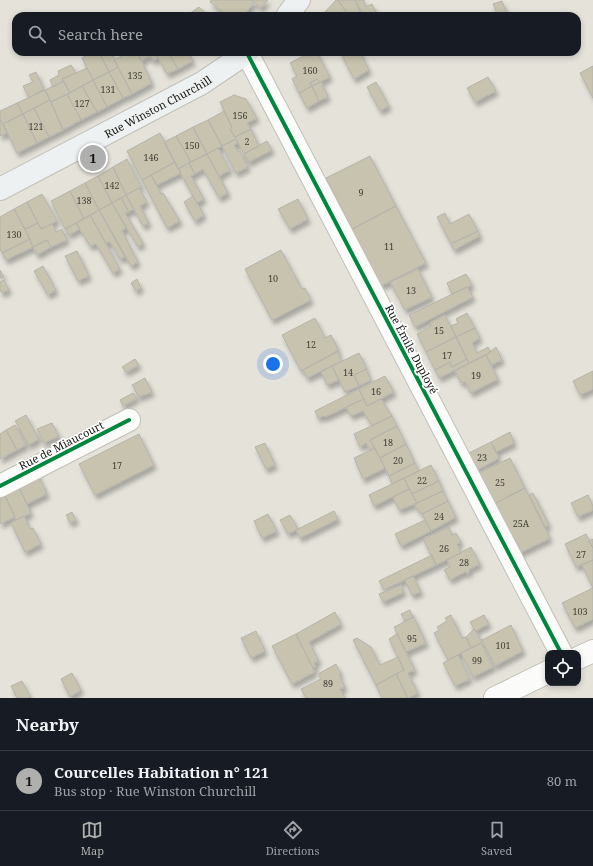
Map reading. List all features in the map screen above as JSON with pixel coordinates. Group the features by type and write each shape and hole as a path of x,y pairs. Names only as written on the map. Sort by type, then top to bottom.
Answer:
{"main road":[{"path":"290,12 299,0"},
{"name":"Rue Winston Churchill","path":"0,189 202,83 242,56"}],"street":[{"name":"Rue Émile Duployé","path":"250,56 559,650"},
{"name":"Rue de Miaucourt","path":"0,486 129,420"},
{"path":"581,657 593,651"},
{"path":"495,698 545,673"}],"building":[{"path":"211,0 251,0 254,3 246,12 223,12 210,2"},
{"path":"251,0 268,0 261,8"},
{"path":"336,0 338,0 346,12 325,12"},
{"path":"338,0 355,0 360,12 346,12"},
{"path":"355,0 364,0 366,7 372,4 376,12 362,12"},
{"path":"502,1 506,12 496,12 493,4"},
{"path":"199,7 205,12 192,12"},
{"path":"85,56 101,56 109,72 93,80 82,58"},
{"path":"101,56 113,56 118,67 109,72"},
{"path":"122,56 139,56 152,83 132,94 114,60"},
{"path":"139,56 150,56 141,61"},
{"path":"150,56 157,56 158,58 153,61"},
{"path":"157,56 170,56 178,69 167,74"},
{"path":"170,56 190,56 193,61 178,69"},
{"path":"303,56 319,56 330,77 320,82 317,79 310,83 312,86 299,93 292,79 297,76 290,63"},
{"path":"342,56 362,56 369,70 354,79"},
{"path":"71,65 76,73 62,79 64,81 53,87 50,80 59,75 58,71"},
{"path":"593,66 593,98 580,73"},
{"path":"118,67 132,94 123,98 109,72"},
{"path":"87,68 93,80 70,93 62,79"},
{"path":"36,72 44,89 29,98 23,86 33,82 29,75"},
{"path":"109,72 123,98 107,107 93,80"},
{"path":"488,77 496,91 475,102 467,88"},
{"path":"317,79 320,82 312,86 310,83"},
{"path":"93,80 107,107 97,112 82,86"},
{"path":"64,81 70,93 51,102 45,90"},
{"path":"321,82 328,97 319,101 312,86"},
{"path":"376,82 389,106 380,111 367,87"},
{"path":"82,86 97,112 81,120 67,94"},
{"path":"312,86 319,101 307,108 299,93"},
{"path":"45,90 50,100 23,114 17,103"},
{"path":"67,94 81,120 63,130 51,102"},
{"path":"234,95 246,99 257,118 247,123 251,129 235,137 230,129 232,127 220,102"},
{"path":"50,100 63,130 49,137 34,108"},
{"path":"17,103 23,114 3,124 0,119 0,111"},
{"path":"34,108 49,137 37,143 23,114"},
{"path":"224,111 232,127 230,129 236,139 222,146 208,120"},
{"path":"23,114 37,143 17,153 3,124"},
{"path":"0,119 7,133 0,136"},
{"path":"208,120 222,146 207,154 193,127"},
{"path":"193,127 207,154 191,162 176,136"},
{"path":"251,129 259,146 244,154 235,137"},
{"path":"160,133 175,162 142,180 127,151"},
{"path":"176,136 191,162 178,169 164,142"},
{"path":"236,139 238,143 234,145 238,152 240,151 248,167 236,173 222,146"},
{"path":"267,141 272,150 249,162 244,154"},
{"path":"218,148 230,170 219,176 207,154"},
{"path":"207,154 228,193 219,198 203,169 195,174 189,163"},
{"path":"370,156 396,206 352,229 326,178"},
{"path":"127,159 141,187 126,195 113,167"},
{"path":"175,162 181,173 157,185 151,175"},
{"path":"189,163 195,174 191,176 204,199 197,203 178,169"},
{"path":"113,167 126,195 112,203 98,176"},
{"path":"151,175 161,194 163,193 180,221 167,228 142,180"},
{"path":"98,176 112,203 99,210 85,183"},
{"path":"85,183 99,210 84,219 70,191"},
{"path":"139,188 147,202 140,206 149,223 143,226 126,195"},
{"path":"70,191 84,219 65,229 51,201"},
{"path":"42,194 57,221 41,229 27,202"},
{"path":"126,195 134,209 129,212 121,198"},
{"path":"193,196 204,215 195,221 184,202"},
{"path":"121,198 129,212 125,213 143,243 138,247 112,203"},
{"path":"298,199 308,219 290,229 278,209"},
{"path":"27,202 38,223 25,229 14,209"},
{"path":"112,203 126,228 122,231 138,262 131,266 99,210"},
{"path":"396,206 426,263 381,286 352,229"},
{"path":"14,209 30,239 2,253 0,249 0,217"},
{"path":"99,210 125,257 120,259 110,242 106,243 90,215"},
{"path":"445,213 450,224 469,214 478,231 451,244 437,217"},
{"path":"90,215 120,269 113,273 96,244 90,246 76,223"},
{"path":"38,223 41,229 52,224 56,232 62,229 67,240 51,247 47,240 33,247 25,229"},
{"path":"76,223 80,229 69,235 66,229"},
{"path":"478,231 480,236 454,250 451,244"},
{"path":"30,239 33,247 6,260 2,253"},
{"path":"47,240 51,247 37,255 33,247"},
{"path":"281,250 302,289 305,288 311,300 272,320 245,269"},
{"path":"77,251 89,276 78,281 65,256"},
{"path":"43,266 56,290 48,295 34,271"},
{"path":"418,269 432,297 405,310 390,282"},
{"path":"0,270 4,277 0,278"},
{"path":"466,274 472,285 452,294 447,283"},
{"path":"137,279 141,288 136,291 131,283"},
{"path":"4,280 9,290 2,293 0,290 0,282"},
{"path":"467,287 473,297 415,327 409,315"},
{"path":"467,313 475,328 456,337 451,326 458,323 456,319"},
{"path":"445,315 456,337 426,352 417,334 431,326 430,323"},
{"path":"315,318 325,338 331,335 339,351 301,371 282,335"},
{"path":"475,328 480,338 472,343 477,353 488,347 491,352 469,363 456,337"},
{"path":"456,337 467,359 452,367 450,362 435,370 426,352"},
{"path":"496,347 502,360 491,365 486,355"},
{"path":"337,351 342,361 307,378 303,370"},
{"path":"359,353 367,369 354,375 359,386 345,392 332,366"},
{"path":"486,355 498,379 471,393 465,382 461,383 455,371"},
{"path":"135,359 139,365 126,372 122,367"},
{"path":"467,359 469,363 439,378 435,370 450,362 452,367"},
{"path":"332,366 339,380 327,385 321,372"},
{"path":"366,369 371,380 359,386 354,375"},
{"path":"593,371 593,389 580,395 573,381"},
{"path":"385,376 394,392 367,406 359,389"},
{"path":"145,378 152,392 139,397 132,385"},
{"path":"359,389 364,399 325,417 318,418 315,411"},
{"path":"133,393 137,398 123,406 120,400"},
{"path":"364,399 367,406 381,399 392,416 372,426 363,411 351,416 346,407"},
{"path":"26,415 39,439 29,445 15,421"},
{"path":"392,416 397,426 370,440 375,448 370,450 366,443 360,447 354,434"},
{"path":"52,423 59,436 44,443 37,429"},
{"path":"15,425 26,445 17,450 6,430"},
{"path":"397,426 406,444 380,458 370,440"},
{"path":"6,430 17,450 0,459 0,434"},
{"path":"510,432 514,443 496,452 491,442"},
{"path":"139,434 154,465 95,495 79,464"},
{"path":"491,442 499,458 474,472 465,455"},
{"path":"265,443 275,465 266,469 255,447"},
{"path":"406,444 415,463 389,476 380,458"},
{"path":"375,448 385,468 363,479 354,458"},
{"path":"510,458 525,488 490,506 475,475"},
{"path":"415,463 419,471 392,484 389,476"},
{"path":"431,465 439,481 412,494 404,478"},
{"path":"37,472 47,494 27,504 17,483"},
{"path":"404,478 409,489 374,506 369,495"},
{"path":"439,481 443,491 417,503 412,494"},
{"path":"17,483 31,513 16,520 2,489"},
{"path":"525,488 550,538 516,555 490,506"},
{"path":"2,489 15,517 0,524 0,490"},
{"path":"409,489 417,503 399,510 393,497"},
{"path":"443,491 448,501 422,514 415,506 417,503"},
{"path":"533,493 549,525 545,527 529,495"},
{"path":"588,495 593,506 593,510 578,517 571,503"},
{"path":"448,501 456,517 431,531 422,514"},
{"path":"334,511 338,519 300,538 296,530"},
{"path":"72,512 76,520 70,523 66,515"},
{"path":"268,514 277,531 262,538 254,521"},
{"path":"290,515 298,529 288,534 280,520"},
{"path":"24,516 30,529 33,528 41,544 25,552 11,523"},
{"path":"425,520 431,531 401,546 395,534"},
{"path":"449,527 452,535 456,533 461,542 457,544 461,553 436,565 423,539"},
{"path":"586,534 593,548 593,560 576,567 565,544"},
{"path":"593,539 593,548 589,541"},
{"path":"471,547 480,564 470,569 468,574 465,572 450,580 444,570 450,567 447,560"},
{"path":"432,555 436,565 384,590 379,581"},
{"path":"593,560 593,588 582,565"},
{"path":"413,576 421,592 412,595 405,580"},
{"path":"401,585 404,592 383,602 379,594"},
{"path":"593,588 593,619 575,628 562,603"},
{"path":"410,610 413,617 405,621 401,614"},
{"path":"335,612 341,624 309,642 319,661 314,663 316,667 313,668 296,634"},
{"path":"451,615 462,638 466,637 471,648 448,660 434,633 439,630 437,627 447,621 445,618"},
{"path":"484,615 489,624 475,631 470,622"},
{"path":"414,617 426,643 406,652 394,627"},
{"path":"511,625 523,651 495,666 482,640"},
{"path":"474,629 482,640 481,643 471,648 466,637"},
{"path":"256,631 265,651 251,658 241,638"},
{"path":"296,634 315,672 292,684 272,646"},
{"path":"397,634 415,670 408,673 418,693 408,698 396,674 404,670 389,639"},
{"path":"357,638 371,647 380,665 398,657 404,670 376,685 353,640"},
{"path":"481,643 493,667 473,677 461,653"},
{"path":"458,655 470,679 455,686 443,663"},
{"path":"336,664 341,674 339,675 345,687 340,689 345,698 306,698 301,689 321,679 318,674"},
{"path":"72,673 81,690 70,697 61,679"},
{"path":"396,674 408,698 382,698 376,685"},
{"path":"22,681 31,698 17,698 11,686"}],"cycle path":[{"path":"249,56 559,650"},
{"path":"0,486 129,420"}],"place":[{"name":"Courcelles Habitation n° 121","path":"93,158"}]}
